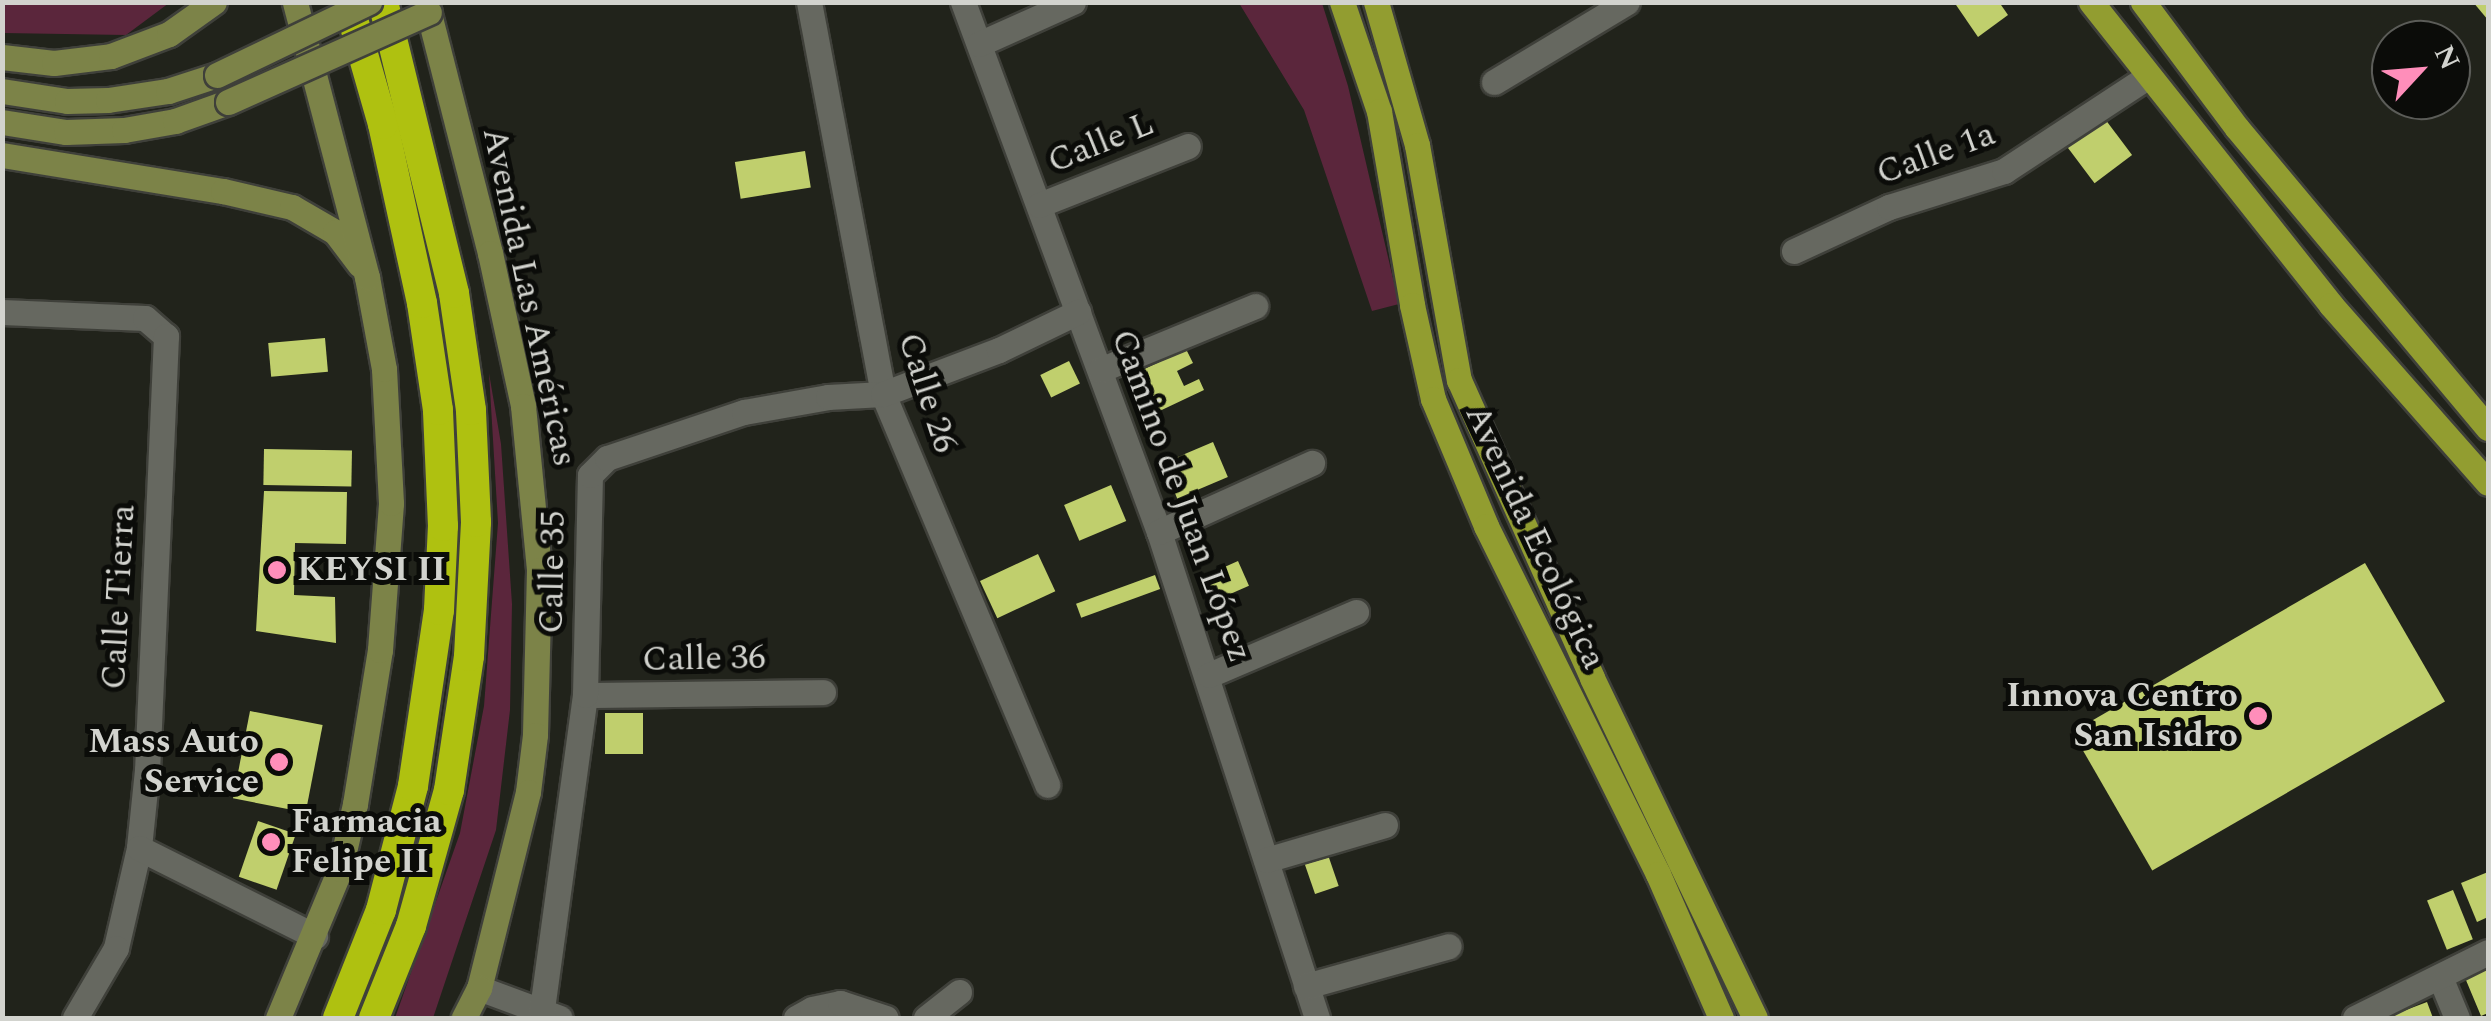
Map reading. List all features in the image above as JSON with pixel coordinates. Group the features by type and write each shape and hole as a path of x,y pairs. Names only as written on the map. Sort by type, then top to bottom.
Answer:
{"highway":[{"path":"338,1018 380,910 413,786 439,610 442,526 438,410 422,303 382,124 348,2"},
{"path":"374,1018 410,926 449,790 469,656 476,522 472,410 454,293 383,2"}],"main road":[{"name":"Avenida Ecológica","path":"1342,2 1378,111 1412,304 1439,414 1479,510 1658,874 1721,1018"},
{"path":"2090,2 2330,305 2488,483"},
{"path":"2143,2 2249,142 2488,428"},
{"name":"Avenida Ecológica","path":"1380,6 1417,146 1459,380 1576,643 1755,1018"}],"street":[{"path":"2,57 54,62 111,56 168,34 214,2"},
{"path":"278,1018 316,936 340,869 354,804 388,586 391,438 367,277 295,2"},
{"path":"2,91 81,100 168,91 217,75 369,2"},
{"name":"Calle 26","path":"809,2 883,394 1047,785"},
{"name":"Camino de Juan López","path":"963,2 1209,675 1317,1018"},
{"path":"979,44 1074,2"},
{"path":"1494,82 1628,2"},
{"path":"2,122 66,132 124,130 175,121 427,7"},
{"name":"Avenida Las Américas","path":"427,7 490,253 523,406 537,526 540,646 536,734 525,810 479,988 464,1018"},
{"name":"Calle 1a","path":"1794,251 1889,208 2004,172 2147,77"},
{"name":"Calle L","path":"1039,205 1188,146"},
{"path":"2,155 240,194 292,208 335,232 367,277"},
{"path":"1100,370 1255,306"},
{"name":"Calle Tierra","path":"2,312 145,318 166,336 139,848 116,948 75,1018"},
{"name":"Calle 35","path":"551,1014 585,696 590,475 607,458 744,412 828,397 883,394 999,350 1078,312"},
{"path":"1159,532 1312,464"},
{"path":"1209,675 1356,612"},
{"name":"Calle 36","path":"585,696 824,692"},
{"path":"1266,860 1385,825"},
{"path":"139,848 316,936"},
{"path":"1306,986 1449,946"},
{"path":"2355,1018 2488,952"},
{"path":"2440,977 2457,1018"},
{"path":"479,988 551,1014"},
{"path":"926,1018 959,992"},
{"path":"796,1018 812,1009 840,1003 886,1018"}],"shaded area":[{"path":"3,2 169,3 126,35 3,33"},
{"path":"1239,3 1322,3 1348,86 1399,304 1372,311 1304,110"},
{"path":"489,373 501,444 512,604 510,710 496,830 433,1018 395,1018 460,833 484,706 498,523"}],"building":[{"path":"1954,2 1999,2 2008,15 1978,37"},
{"path":"2473,2 2488,2 2488,20"},
{"path":"2105,119 2132,155 2095,183 2067,147"},
{"path":"805,151 811,188 741,199 735,162"},
{"path":"325,338 328,372 271,377 268,343"},
{"path":"1186,349 1193,363 1177,371 1184,386 1199,379 1204,390 1149,416 1130,376"},
{"path":"1069,361 1080,383 1051,397 1040,375"},
{"path":"1213,442 1228,477 1177,498 1162,463"},
{"path":"264,449 352,451 351,487 263,485"},
{"path":"1111,485 1126,521 1079,541 1064,505"},
{"name":"KEYSI II","path":"264,491 347,492 346,544 295,543 294,595 335,597 336,643 256,631"},
{"path":"1038,554 1055,591 997,618 980,581"},
{"path":"1238,561 1249,586 1214,601 1203,576"},
{"name":"Innova Centro San Isidro","path":"2365,563 2445,702 2152,871 2072,732"},
{"path":"1155,575 1160,589 1081,618 1076,604"},
{"name":"Mass Auto Service","path":"250,711 323,725 306,812 233,798"},
{"path":"605,713 643,713 643,754 605,754"},
{"path":"258,821 296,834 277,890 239,877"},
{"path":"1326,849 1339,886 1315,894 1302,857"},
{"path":"2488,872 2488,917 2477,922 2461,883"},
{"path":"2453,890 2473,939 2447,950 2427,900"},
{"path":"2482,964 2485,971 2488,969 2488,1013 2481,1016 2463,973"},
{"path":"2427,1002 2433,1018 2385,1018"}],"place":[{"name":"KEYSI II","path":"277,570"},
{"name":"Innova Centro San Isidro","path":"2258,716"},
{"name":"Mass Auto Service","path":"279,762"},
{"name":"Farmacia Felipe II","path":"271,842"}]}
